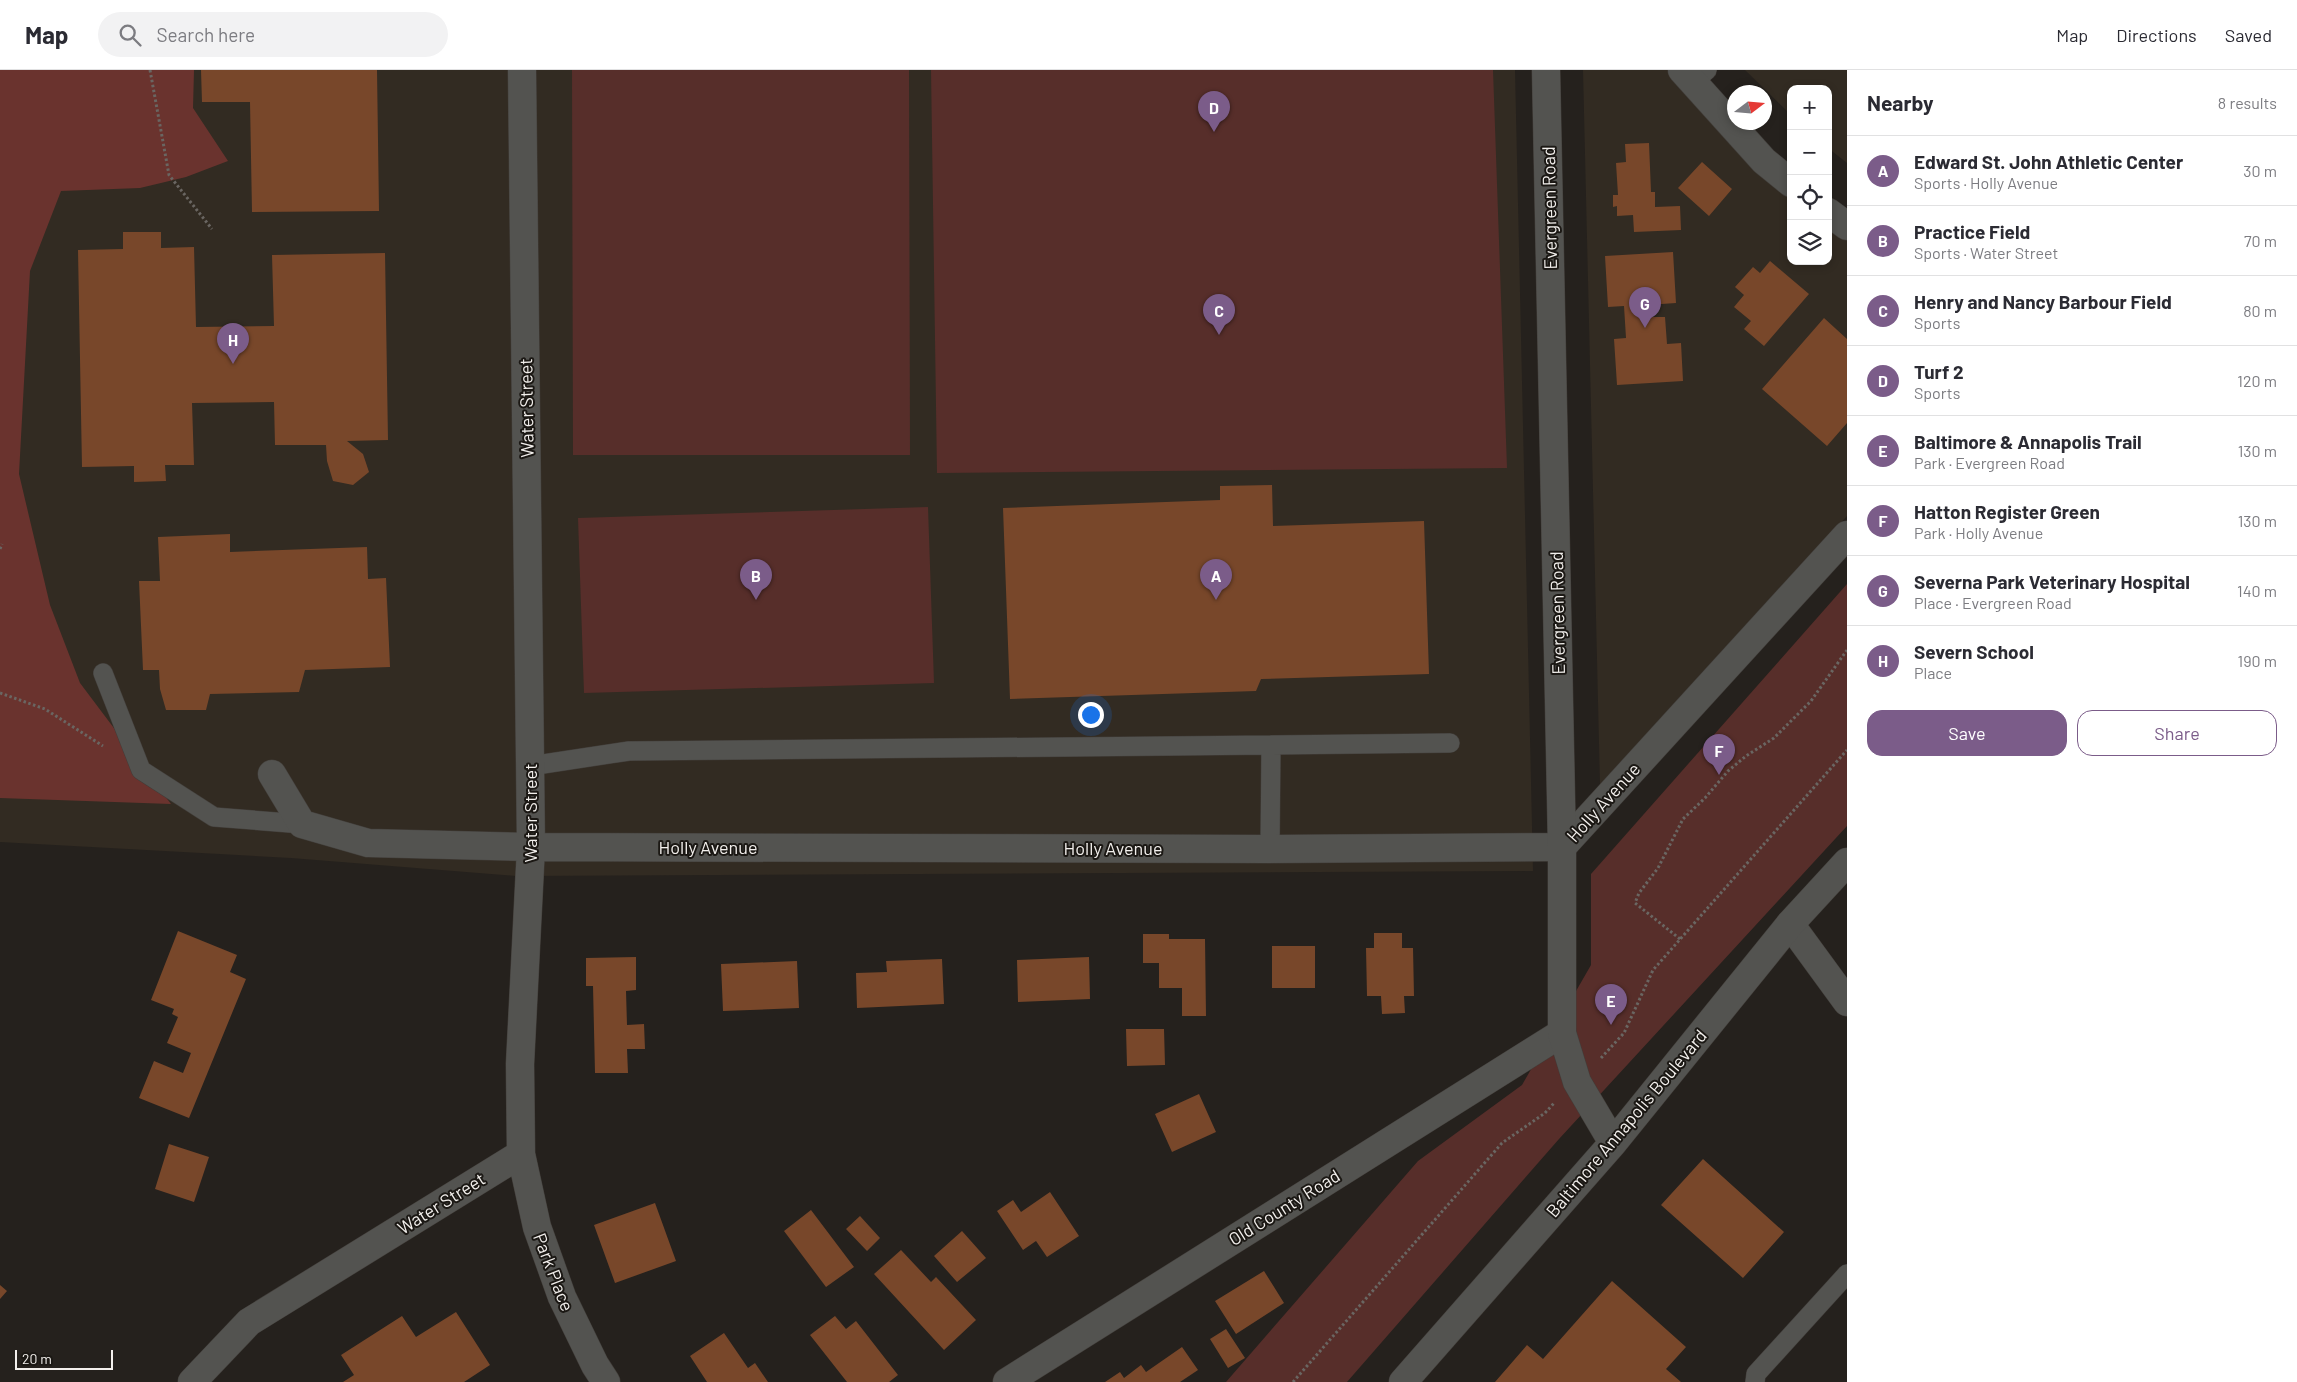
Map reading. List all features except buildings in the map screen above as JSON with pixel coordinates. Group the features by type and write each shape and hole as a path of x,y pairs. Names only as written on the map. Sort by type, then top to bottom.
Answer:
{"street":[{"name":"Water Street","path":"192,1382 249,1322 521,1154 520,1064 531,847 522,70"},
{"name":"Evergreen Road","path":"1546,70 1562,847 1562,1033 1577,1082 1613,1143"},
{"path":"1693,74 1764,162 1787,179"},
{"path":"1832,215 1847,226"},
{"name":"Holly Avenue","path":"302,824 368,843 531,847 1270,849 1562,847 1847,535"},
{"path":"272,774 302,824"},
{"name":"Baltimore Annapolis Boulevard","path":"1403,1382 1613,1143 1790,924 1847,862"},
{"path":"1790,924 1847,1002"},
{"name":"Old County Road","path":"1007,1382 1562,1033"},
{"name":"Park Place","path":"521,1154 537,1227 562,1298 595,1365 606,1382"}],"lane":[{"path":"103,673 141,770 214,817 302,824"},
{"path":"530,766 629,751 1450,743"},
{"path":"1270,745 1270,849"},
{"path":"1754,1382 1756,1374 1847,1274"}],"path":[{"path":"150,70 170,175 212,230"},
{"path":"0,549 2,544"},
{"path":"1680,939 1635,903 1638,893 1658,868 1683,819 1705,798 1728,771 1746,756 1774,738 1812,701 1847,650"},
{"path":"0,693 45,709 141,770"},
{"path":"1597,1062 1624,1033 1653,970 1847,750"},
{"path":"1293,1382 1502,1143 1545,1113"}],"shaded area":[{"path":"0,70 1515,70 1533,871 516,876 291,858 0,842"},
{"path":"0,70 194,70 193,108 228,161 186,177 140,188 61,191 30,271 19,474 50,605 80,683 171,804 0,798"},
{"path":"572,70 909,70 910,455 573,455"},
{"path":"931,70 1493,70 1507,468 937,473"},
{"path":"1583,70 1674,70 1727,118 1727,130 1740,130 1787,172 1787,265 1832,265 1832,214 1847,227 1847,516 1600,785"},
{"path":"1745,70 1847,70 1847,163 1832,151 1832,85 1787,85 1787,111 1772,96 1772,85 1760,85"},
{"path":"928,507 934,683 584,693 578,518"},
{"path":"1847,584 1847,826 1559,1139 1347,1382 1226,1382 1418,1161 1522,1085 1591,965 1591,874"}],"place":[{"name":"Turf 2","path":"1214,132"},
{"name":"Severna Park Veterinary Hospital","path":"1645,328"},
{"name":"Henry and Nancy Barbour Field","path":"1219,335"},
{"name":"Severn School","path":"233,364"},
{"name":"Practice Field","path":"756,600"},
{"name":"Edward St. John Athletic Center","path":"1216,600"},
{"name":"Hatton Register Green","path":"1719,775"},
{"name":"Baltimore & Annapolis Trail","path":"1611,1025"}]}
